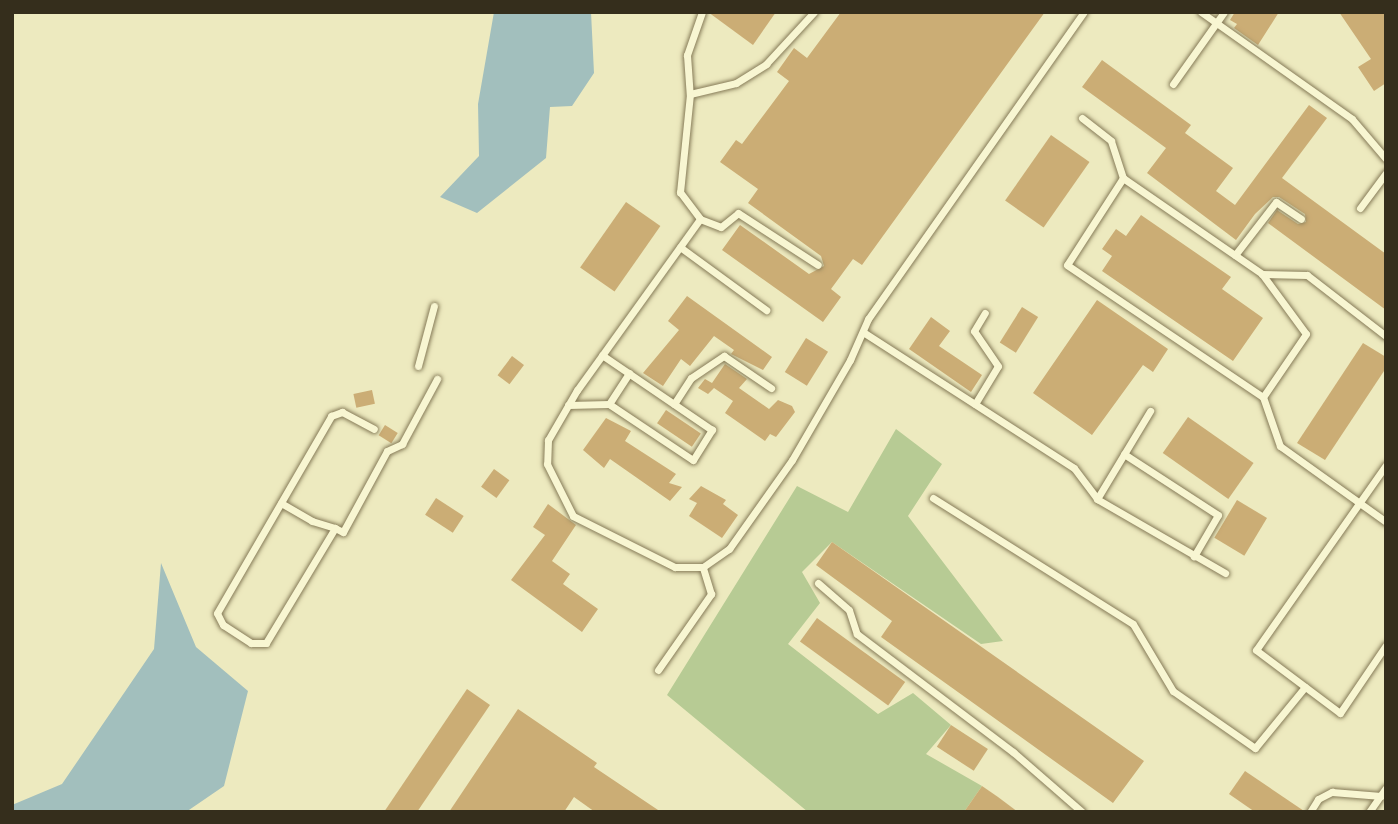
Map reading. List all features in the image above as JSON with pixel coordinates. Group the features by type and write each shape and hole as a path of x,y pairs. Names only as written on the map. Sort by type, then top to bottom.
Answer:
{"lane":[{"path":"702,12 687,55 690,94 680,192 700,219 721,227 738,213 818,265"},
{"path":"690,94 736,83 766,64 814,12"},
{"path":"700,219 602,355 548,440 547,464 573,516 675,568 703,567 729,550 792,460 863,332 999,127 1084,12"},
{"path":"1201,12 1352,119 1386,159"},
{"path":"1173,84 1224,12"},
{"path":"1082,118 1111,141 1123,177 1262,274 1306,334 1263,397"},
{"path":"1360,208 1386,173"},
{"path":"1123,177 1067,265 1263,397 1280,446 1386,522"},
{"path":"1235,255 1276,202 1301,219"},
{"path":"680,247 766,310"},
{"path":"1262,274 1307,275 1386,336"},
{"path":"418,366 434,306"},
{"path":"975,404 998,366 974,331 985,313"},
{"path":"863,332 1074,468 1097,499 1225,573"},
{"path":"568,405 609,404 693,460 712,430 602,355"},
{"path":"674,404 691,377 724,356 771,388"},
{"path":"609,404 629,373"},
{"path":"281,503 312,521 343,532 387,451 402,444 437,379"},
{"path":"1097,499 1150,411"},
{"path":"335,528 267,643 251,643 223,625 217,613 331,416 342,412 374,429"},
{"path":"1124,454 1219,515 1194,556"},
{"path":"1386,465 1256,650 1340,713 1386,645"},
{"path":"933,498 1133,624 1173,691 1255,748 1305,687"},
{"path":"658,670 711,594 703,567"},
{"path":"818,583 849,610 857,634 1013,752 1082,812"},
{"path":"1370,812 1386,788"},
{"path":"1310,812 1318,799 1332,792 1381,796"}],"green space":[{"path":"896,429 942,464 908,516 1003,641 981,644 832,542 802,572 820,603 788,644 878,714 913,693 951,725 926,754 982,786 964,812 808,812 667,695 797,486 848,512"}],"water":[{"path":"494,12 591,12 594,73 572,106 550,107 546,158 477,213 440,197 479,156 478,104"},
{"path":"161,563 196,647 248,691 224,786 186,812 12,812 12,805 62,784 154,649"}],"building":[{"path":"708,12 776,12 753,45"},
{"path":"841,12 1045,12 862,265 853,259 831,289 841,297 823,322 722,250 740,225 809,274 824,266 821,256 748,203 758,189 720,162 736,140 742,144 789,81 777,72 794,48 807,58"},
{"path":"1235,12 1279,12 1258,45 1234,28 1237,24 1230,20"},
{"path":"1339,12 1386,12 1386,83 1374,91 1358,67 1371,59"},
{"path":"1102,60 1191,125 1185,133 1233,168 1216,191 1235,205 1309,105 1327,118 1282,178 1386,254 1386,310 1268,223 1277,210 1298,224 1306,222 1305,214 1279,197 1273,197 1255,214 1236,240 1147,173 1166,148 1082,87"},
{"path":"1051,135 1090,162 1044,227 1005,201"},
{"path":"626,202 660,226 615,292 580,268"},
{"path":"1141,215 1231,277 1222,289 1263,318 1233,361 1102,271 1112,256 1102,249 1116,229 1126,236"},
{"path":"687,296 772,357 763,370 731,354 734,350 714,336 690,366 681,359 663,386 643,373 679,330 668,321"},
{"path":"1097,300 1168,349 1153,372 1143,365 1092,435 1033,393"},
{"path":"1022,307 1038,317 1016,353 1000,343"},
{"path":"931,317 950,331 939,346 982,375 971,392 909,349"},
{"path":"806,338 828,352 807,386 785,372"},
{"path":"1363,343 1386,357 1386,368 1325,460 1297,443"},
{"path":"512,356 524,365 510,384 498,375"},
{"path":"725,364 747,379 739,388 769,409 778,400 792,406 795,412 776,437 770,434 765,441 725,413 733,401 714,388 708,394 698,388 705,379 712,383"},
{"path":"372,390 375,404 356,408 353,394"},
{"path":"666,410 701,433 692,447 657,423"},
{"path":"1188,417 1254,463 1228,499 1163,453"},
{"path":"606,418 631,431 625,441 676,474 669,483 682,487 670,501 610,459 604,468 583,450"},
{"path":"385,425 398,433 391,443 379,435"},
{"path":"494,469 509,480 496,498 481,487"},
{"path":"701,486 726,500 723,504 738,515 722,538 689,516 697,503 689,499"},
{"path":"436,498 464,516 453,533 425,515"},
{"path":"1237,500 1267,518 1244,556 1214,538"},
{"path":"548,504 576,525 552,561 570,574 563,584 598,609 582,632 511,580 545,535 533,527"},
{"path":"832,542 1144,761 1113,803 881,637 892,621 816,565"},
{"path":"817,618 905,682 888,706 800,641"},
{"path":"467,689 490,705 417,812 384,812"},
{"path":"518,709 597,763 594,767 661,812 595,812 574,797 564,812 449,812"},
{"path":"951,725 988,749 974,771 937,747"},
{"path":"1245,771 1304,812 1255,812 1229,794"},
{"path":"982,786 998,797 1018,812 964,812"}]}
